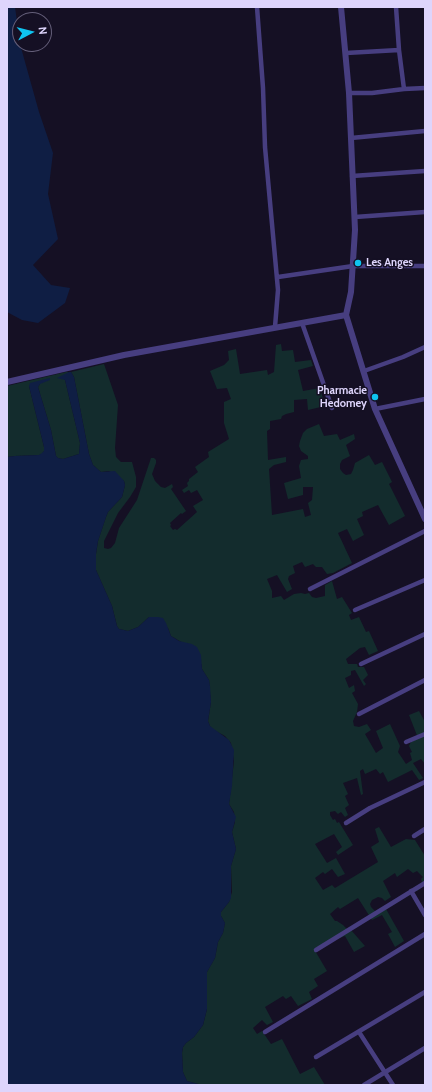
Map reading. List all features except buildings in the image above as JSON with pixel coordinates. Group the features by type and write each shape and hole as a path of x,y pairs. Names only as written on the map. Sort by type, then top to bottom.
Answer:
{"street":[{"path":"257,7 263,88 265,147 273,244 278,277 275,327"},
{"path":"341,7 349,93 355,217 351,292 346,315 375,409 425,519"},
{"path":"396,7 404,89"},
{"path":"346,53 399,50"},
{"path":"349,93 425,88"},
{"path":"351,138 425,131"},
{"path":"352,176 425,171"},
{"path":"355,217 425,212"},
{"path":"278,277 353,266 425,266"},
{"path":"7,382 124,355 346,315"},
{"path":"302,322 332,408"},
{"path":"364,371 404,357 425,347"},
{"path":"375,409 425,400"},
{"path":"310,589 425,531"},
{"path":"355,610 425,580"},
{"path":"362,664 425,634"},
{"path":"359,714 425,680"},
{"path":"406,742 425,734"},
{"path":"346,823 370,808 425,782"},
{"path":"414,836 425,829"},
{"path":"316,950 425,882"},
{"path":"410,892 425,915"},
{"path":"265,1032 425,934"},
{"path":"316,1057 425,992"},
{"path":"359,1032 393,1085"},
{"path":"364,1085 425,1048"}],"green space":[{"path":"281,344 282,351 293,350 295,362 311,360 313,366 298,370 303,391 320,388 325,406 308,410 307,399 294,400 294,412 282,416 281,419 270,421 270,429 267,431 268,460 286,457 286,462 274,465 269,469 272,515 303,509 305,517 311,515 308,503 312,500 313,487 303,487 303,495 288,499 284,483 301,478 299,466 301,460 308,459 308,456 301,451 299,446 300,441 303,433 307,429 319,424 324,436 337,434 340,440 354,434 355,439 346,445 350,456 342,460 340,464 340,469 346,475 351,474 355,463 369,455 375,465 382,462 392,482 389,484 405,516 389,525 378,505 362,512 363,516 357,519 364,535 353,541 347,529 338,533 352,563 333,573 327,574 322,567 316,567 313,564 305,567 302,562 293,566 295,573 289,576 288,579 292,589 287,592 277,575 267,579 272,591 272,598 281,596 284,600 294,594 301,593 309,593 312,597 316,598 325,596 325,585 332,581 337,599 342,597 352,613 349,615 351,620 359,617 366,632 369,631 378,651 369,655 365,647 360,648 346,659 348,664 357,664 358,667 364,667 368,675 363,680 366,684 364,686 355,670 351,671 351,675 345,678 349,688 354,685 355,691 352,693 358,704 357,712 353,721 354,726 359,727 367,724 371,730 365,734 376,753 383,748 376,731 390,724 400,746 398,752 406,764 412,760 410,753 412,752 409,746 411,742 418,738 409,715 419,711 425,722 425,764 421,759 413,763 423,778 419,780 412,770 388,782 383,772 380,774 376,769 365,774 363,769 360,771 363,794 361,795 357,778 343,783 348,794 345,796 349,805 345,808 348,815 345,817 341,812 338,814 335,811 330,812 330,815 333,820 335,819 337,823 339,822 353,845 338,855 336,852 342,847 334,834 315,844 327,863 336,858 345,874 338,877 332,869 325,874 323,872 315,878 323,890 332,885 335,888 378,862 371,847 379,842 375,829 379,827 391,847 406,839 415,840 425,856 425,885 417,891 414,888 422,882 421,879 423,877 417,871 413,873 408,869 397,877 395,873 383,881 391,897 385,901 378,897 372,900 370,904 378,914 386,909 404,941 395,947 388,934 392,932 382,915 372,920 358,898 340,909 338,907 330,914 335,921 343,925 349,931 351,930 365,946 354,952 345,936 314,949 327,971 314,979 318,986 309,992 312,999 298,1006 291,996 286,999 283,996 265,1007 273,1022 267,1025 262,1020 253,1028 257,1034 262,1031 271,1044 282,1039 300,1074 314,1067 325,1085 202,1085 187,1081 183,1072 182,1053 183,1047 186,1043 194,1037 203,1025 207,1009 207,972 215,958 218,942 223,933 225,923 221,916 221,912 229,902 232,892 231,866 236,849 232,832 235,822 234,812 229,804 234,761 231,743 225,736 212,729 210,726 208,721 211,702 209,680 202,669 202,665 183,643 171,636 168,628 149,617 138,627 128,631 119,629 117,626 112,606 96,570 96,554 98,541 108,512 122,497 125,485 124,481 109,471 101,472 93,465 89,454 74,377 71,372 104,364 118,405 115,448 116,457 121,462 132,462 136,477 136,487 118,513 104,541 104,548 108,549 115,543 119,528 137,500 151,458 156,460 152,474 155,481 161,487 165,488 172,484 173,487 171,489 186,511 182,514 181,513 170,523 173,530 177,530 197,512 193,506 203,500 197,490 191,493 189,490 184,493 182,490 188,486 187,483 189,479 198,472 195,467 209,457 208,452 229,439 224,423 224,402 231,399 227,388 217,389 210,371 224,365 229,360 228,351 236,349 240,374 267,370 268,375 274,372 276,345"},
{"path":"69,372 64,376 64,379 80,443 79,454 63,459 56,456 51,430 38,387 40,384 29,386 44,451 39,455 7,457 7,386"}],"water":[{"path":"7,7 15,7 16,12 12,12 12,52 22,52 39,112 53,153 48,194 58,239 33,265 51,285 70,288 65,303 38,323 22,320 7,312"},
{"path":"71,372 74,377 89,454 93,465 101,472 115,471 124,481 125,485 122,497 108,512 98,541 96,554 96,570 112,606 117,626 119,629 128,631 138,627 149,617 163,618 171,636 179,641 192,644 197,647 201,655 202,669 209,680 210,686 211,702 208,721 210,726 229,740 234,750 232,786 229,804 236,817 232,832 236,849 231,866 231,898 221,912 221,916 225,923 223,933 218,942 215,958 207,972 207,1009 203,1025 194,1037 183,1047 182,1053 183,1072 187,1081 202,1085 7,1085 7,457 39,455 44,451 29,386 30,383 50,378 50,380 40,384 38,387 51,430 56,456 63,459 79,454 80,443 65,380 57,378"}],"place":[{"name":"Les Anges","path":"358,263"},
{"name":"Pharmacie Hedomey","path":"375,397"}]}
